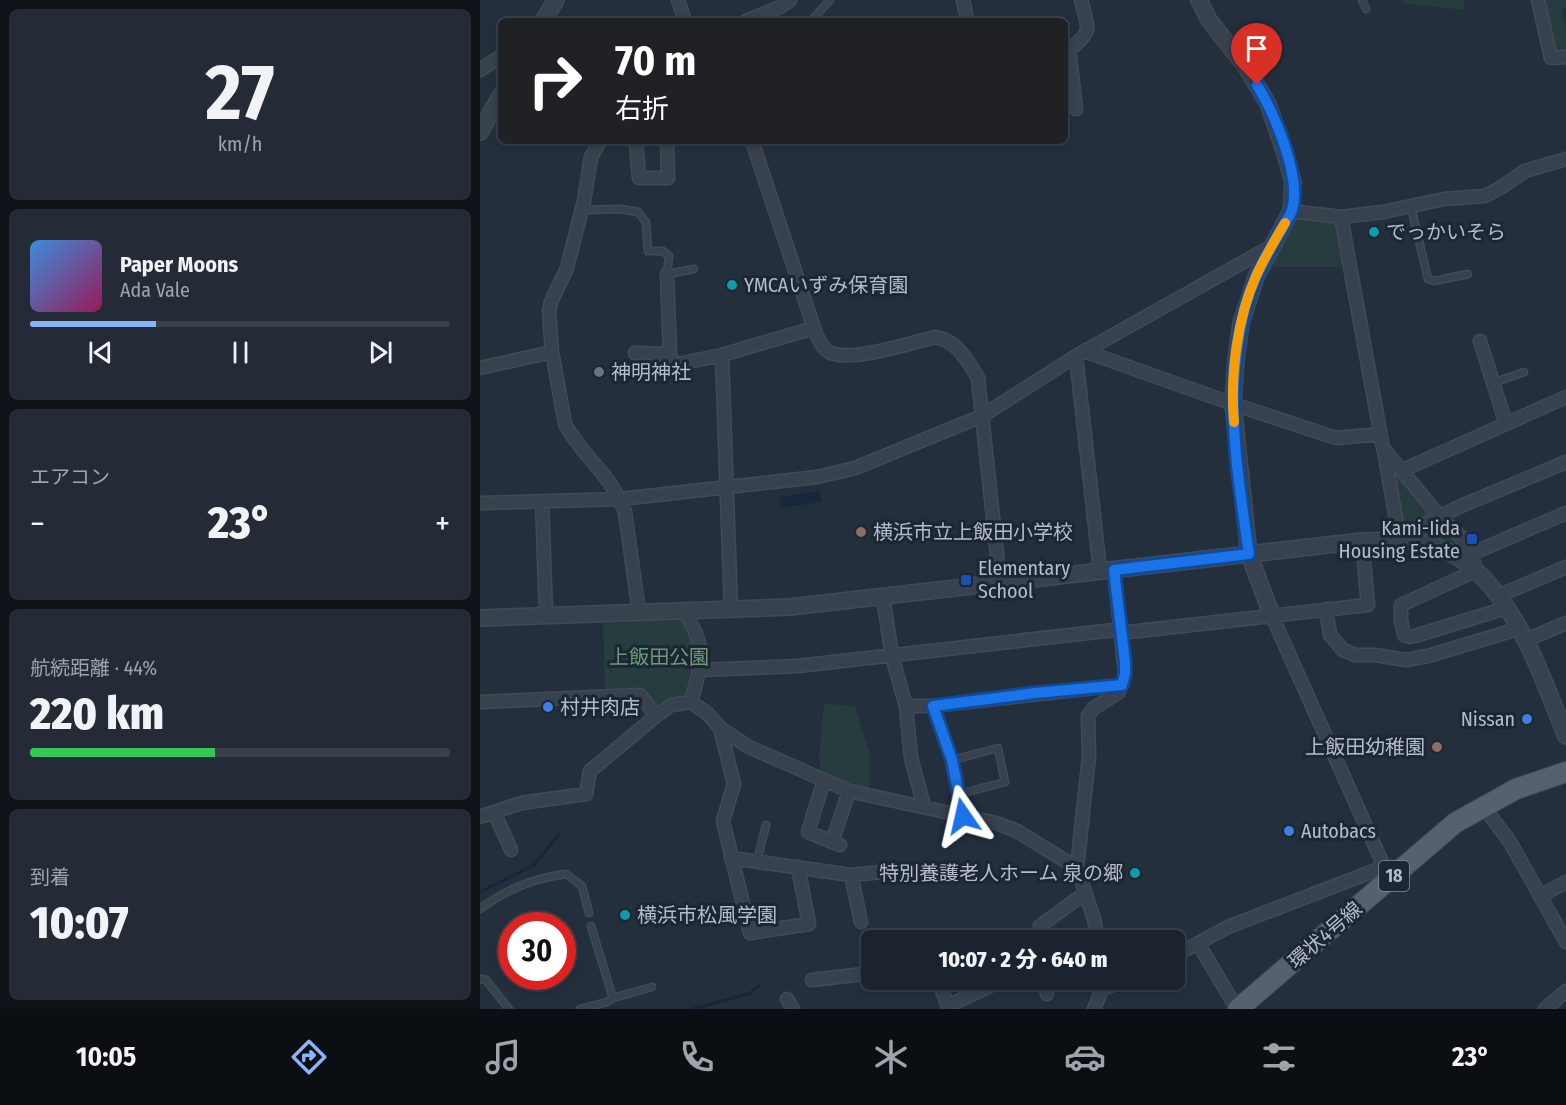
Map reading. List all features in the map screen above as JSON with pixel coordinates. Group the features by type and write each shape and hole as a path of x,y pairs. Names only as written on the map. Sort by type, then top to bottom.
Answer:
{"main road":[{"name":"環状4号線","path":"1238,1009 1387,873 1455,823 1516,789 1566,772"}],"street":[{"path":"545,18 556,0"},
{"path":"678,0 684,18"},
{"path":"753,18 780,7 790,0"},
{"path":"963,0 966,15"},
{"path":"1076,109 1069,50 1085,38 1088,28 1081,0"},
{"path":"1185,950 1228,927 1387,873 1272,616 1249,554 1233,405 1236,360 1241,323 1256,277 1292,211 1294,196 1292,175 1268,104 1246,67 1209,20 1199,0"},
{"path":"1538,0 1551,58 1566,57"},
{"path":"480,70 498,58"},
{"path":"480,132 484,117 498,99"},
{"path":"598,144 591,157 582,210 567,268 551,302 549,311 552,352 565,424 572,437 603,473 621,499 625,512 639,612"},
{"path":"636,144 639,178 668,178 667,144"},
{"path":"753,144 814,328 827,351 839,356 855,356 935,337 946,339 961,351 978,378 1000,583"},
{"path":"1292,211 1341,217 1411,207 1444,199 1485,196 1526,171 1566,159"},
{"path":"1341,217 1400,541"},
{"path":"480,503 621,499 817,477 855,468 982,416 1080,354 1272,246"},
{"path":"667,274 670,354 673,365 722,355 814,328"},
{"path":"1480,341 1506,423"},
{"path":"480,368 552,352"},
{"path":"635,353 670,354"},
{"path":"1080,354 1336,438 1380,434"},
{"path":"1080,354 1107,571 1122,631 1125,674 1122,685 1113,697 1094,708 1088,716 1089,756 1077,868 1096,930"},
{"path":"722,355 731,610"},
{"path":"1402,470 1566,397"},
{"path":"1383,448 1440,517 1460,536 1472,554 1476,572"},
{"path":"1400,541 1416,528 1566,462"},
{"path":"542,501 546,615"},
{"path":"1472,554 1566,513"},
{"path":"480,618 790,607 1249,554 1362,542 1400,541 1426,544 1441,549 1476,572 1502,602 1523,634 1566,736"},
{"path":"700,670 798,666 1114,630 1129,632 1368,605 1362,542"},
{"path":"1476,572 1401,605 1404,635 1410,637 1418,635 1502,602 1566,567"},
{"path":"884,597 892,656 906,706 911,758 924,806"},
{"path":"1326,609 1330,635 1343,650 1355,655 1375,655 1406,660 1566,623"},
{"path":"684,611 700,639 700,670 691,702"},
{"path":"906,706 933,706 1122,685"},
{"path":"480,702 640,695 656,716"},
{"path":"480,817 537,800 586,794 590,771 671,705 691,702 708,714 720,728 764,755 849,791 996,823 1017,831 1077,868"},
{"path":"933,706 952,760 963,816"},
{"path":"720,728 734,784 723,821 750,933 809,924 798,867"},
{"path":"824,780 808,832 836,843 849,791"},
{"path":"1484,806 1510,842 1565,939"},
{"path":"494,812 511,850"},
{"path":"731,858 851,875 882,872"},
{"path":"851,875 861,922"},
{"path":"1540,896 1566,882"},
{"path":"1041,930 1040,926 1085,893"},
{"path":"1198,943 1238,1009"},
{"path":"812,980 861,975"},
{"path":"942,990 949,1007 982,990"},
{"path":"1046,990 1047,994"},
{"path":"1094,1009 1100,990"},
{"path":"1545,1009 1566,991"}],"lane":[{"path":"1362,0 1366,9"},
{"path":"813,18 826,1"},
{"path":"1411,207 1428,279 1434,281 1468,274"},
{"path":"582,210 620,209 638,212 646,222 648,251 663,250 669,256 667,274 694,269"},
{"path":"1493,383 1524,372"},
{"path":"952,760 998,748 1005,782 959,794"},
{"path":"757,862 766,825"},
{"path":"480,909 497,896 524,884 549,876 566,874 582,886 590,913"},
{"path":"591,926 613,998"},
{"path":"480,979 486,980 509,1009"},
{"path":"580,1009 652,987"}],"green space":[{"path":"1402,0 1464,0 1464,10 1403,3"},
{"path":"1541,0 1566,0 1566,8 1562,8 1566,29 1566,50 1552,52"},
{"path":"1294,215 1334,222 1344,267 1267,267"},
{"path":"1390,462 1428,512 1426,516 1402,526"},
{"path":"1437,524 1446,527 1456,538 1456,543 1452,547 1419,535 1420,532"},
{"name":"上飯田公園","path":"687,621 695,639 696,663 688,696 666,699 655,706 641,689 605,690 603,623"},
{"path":"824,705 855,706 869,752 870,786 862,790 821,774 819,755"}],"water":[{"path":"820,491 821,502 781,508 780,497"}],"waterway":[{"path":"480,892 534,865 559,834"},
{"path":"692,1009 749,994 759,986"}],"slow traffic":[{"path":"1234,422 1236,360 1241,323 1256,277 1285,223"}],"place":[{"name":"でっかいそら","path":"1374,232"},
{"name":"YMCAいずみ保育園","path":"732,285"},
{"name":"神明神社","path":"599,372"},
{"name":"横浜市立上飯田小学校","path":"861,532"},
{"name":"Kami-Iida Housing Estate","path":"1472,539"},
{"name":"Elementary School","path":"966,580"},
{"name":"村井肉店","path":"548,707"},
{"name":"Nissan","path":"1527,719"},
{"name":"上飯田幼稚園","path":"1437,747"},
{"name":"Autobacs","path":"1289,831"},
{"name":"特別養護老人ホーム 泉の郷","path":"1135,873"},
{"name":"横浜市松風学園","path":"625,915"}],"route":[{"path":"963,816 952,760 933,706 1122,685 1125,662 1114,570 1249,554 1233,405 1236,360 1241,323 1256,277 1292,211 1294,196 1292,175 1286,153 1268,104 1257,85"}]}
